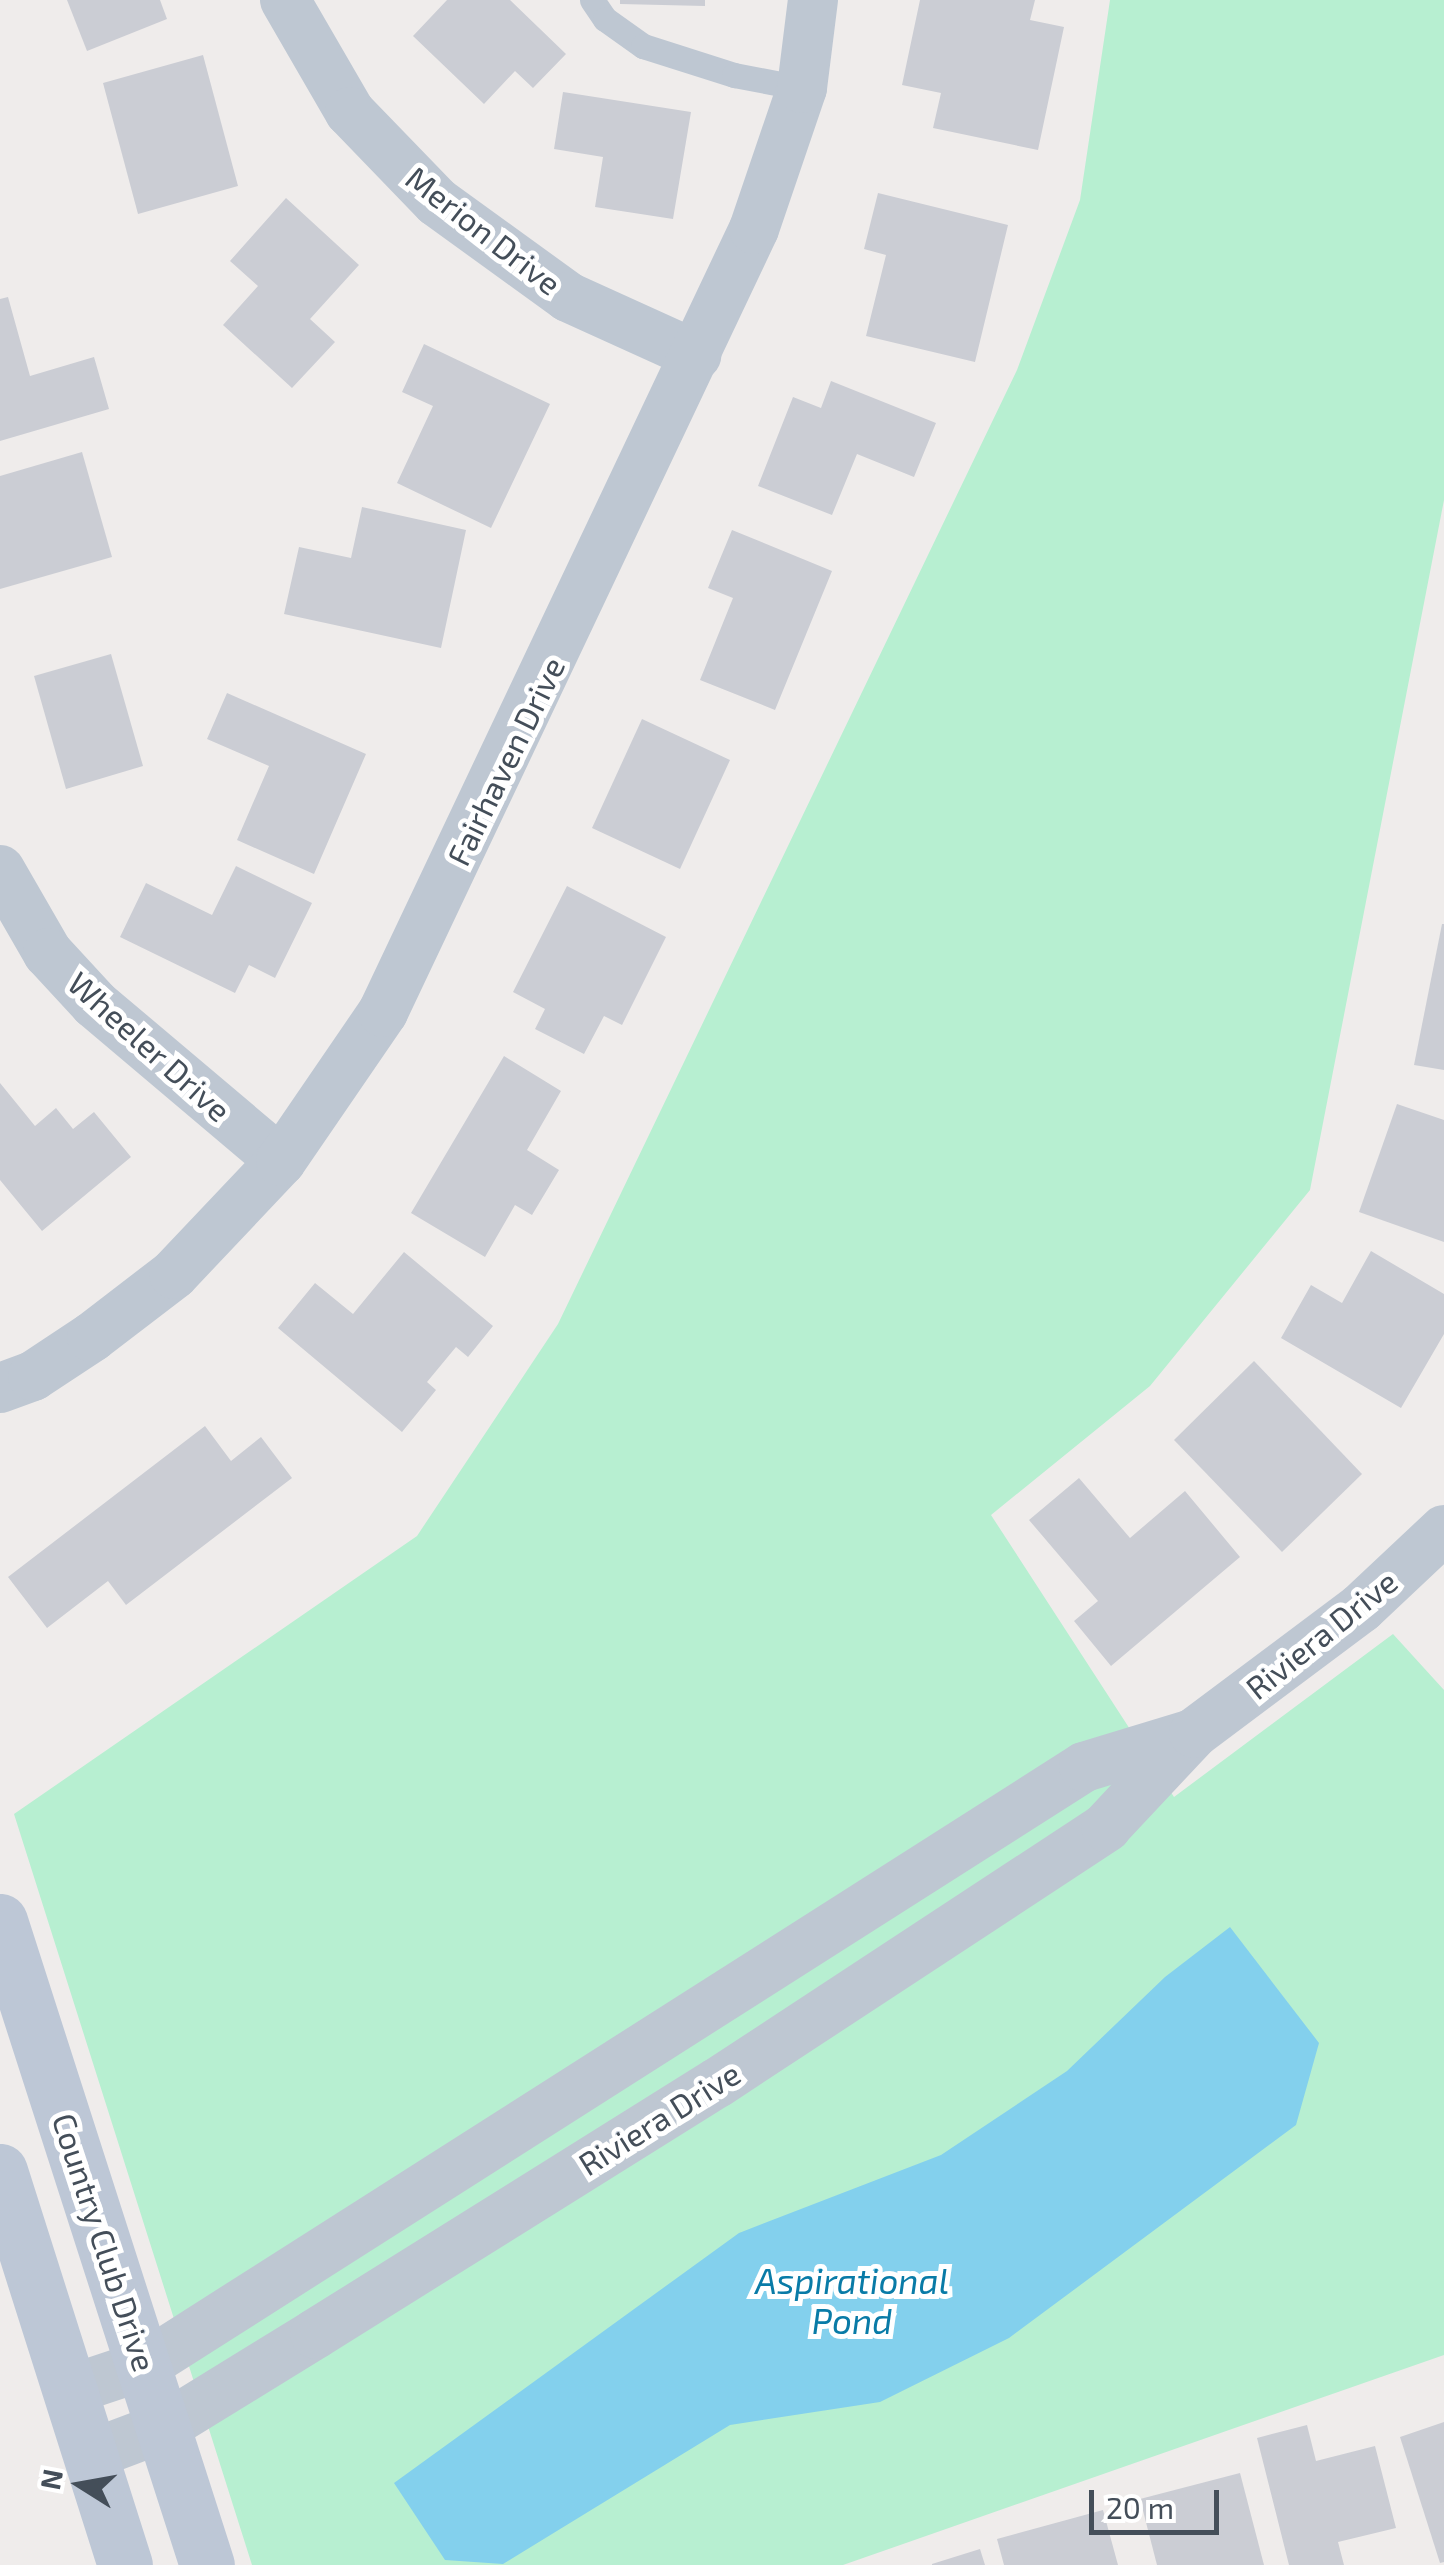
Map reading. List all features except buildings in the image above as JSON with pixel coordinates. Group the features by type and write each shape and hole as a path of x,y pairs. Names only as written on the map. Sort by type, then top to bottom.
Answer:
{"main road":[{"name":"Country Club Drive","path":"0,1921 208,2565"},
{"path":"0,2171 126,2565"}],"street":[{"name":"Merion Drive","path":"285,0 350,112 438,202 568,297 696,355"},
{"name":"Fairhaven Drive","path":"0,1388 33,1376 174,1274 281,1161 383,1012 754,229 802,88 813,0"},
{"name":"Wheeler Drive","path":"0,870 48,953 95,1004 281,1161"},
{"name":"Riviera Drive","path":"90,2455 164,2427 717,2082 1106,1827 1194,1733 1361,1608 1444,1530"},
{"name":"Riviera Drive","path":"70,2390 145,2365 1084,1767 1194,1733"}],"lane":[{"path":"592,0 605,19 643,46 734,75 802,88"}],"green space":[{"path":"1110,0 1444,0 1444,500 1310,1190 1150,1386 991,1515 1174,1797 1393,1634 1444,1690 1444,2355 843,2565 252,2565 14,1814 417,1536 558,1324 1017,370 1080,200"}],"water":[{"name":"Aspirational Pond","path":"1230,1927 1319,2043 1296,2125 1009,2338 880,2402 730,2425 503,2564 445,2560 394,2483 739,2233 941,2155 1067,2071 1165,1977"}]}
